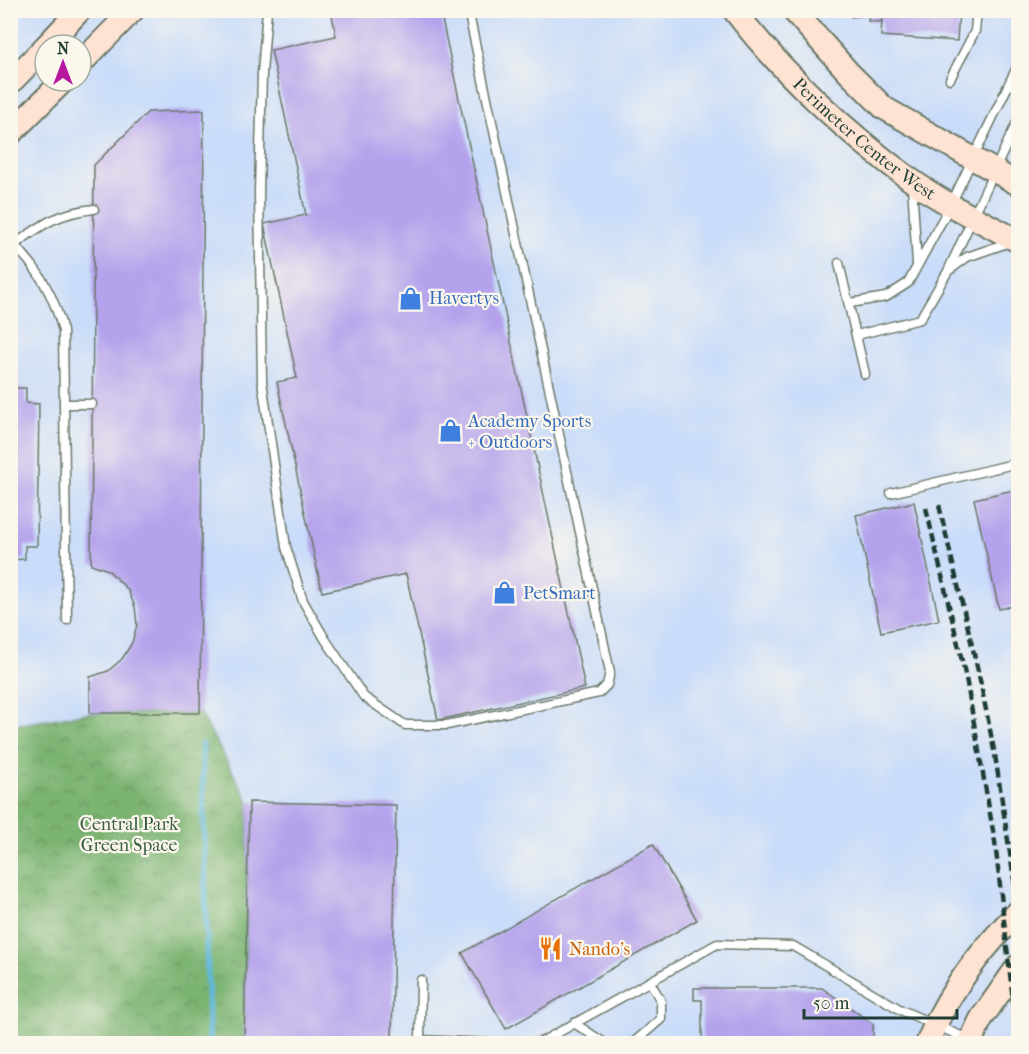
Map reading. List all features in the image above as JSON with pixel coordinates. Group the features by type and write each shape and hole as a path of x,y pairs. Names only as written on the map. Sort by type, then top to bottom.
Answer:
{"main road":[{"path":"58,33 80,10"},
{"path":"93,51 133,10"},
{"name":"Perimeter Center West","path":"734,10 756,39 821,105 912,180 1017,240"},
{"name":"Perimeter Center West","path":"793,10 848,72 884,108 1018,184"},
{"path":"10,83 33,59"},
{"path":"10,134 51,93"},
{"path":"931,1034 970,967 1018,912"},
{"path":"969,1042 1018,966"}],"lane":[{"path":"267,10 262,73 259,192 262,381 286,547 303,601 325,639 364,697 405,725 447,725 599,693 607,685 610,672 468,10"},
{"path":"950,79 975,31 977,10"},
{"path":"850,303 886,297 908,283 951,204 1018,65"},
{"path":"857,335 920,319 948,271 1018,120"},
{"path":"912,180 917,266"},
{"path":"67,620 66,404 63,331 56,302 39,273 12,243 68,212 94,209"},
{"path":"948,271 967,257 1017,240"},
{"path":"839,263 865,374"},
{"path":"66,404 92,404"},
{"path":"891,493 1018,464"},
{"path":"532,1044 543,1041 717,944 793,946 901,1010 931,1034 969,1042"},
{"path":"421,980 420,1040 513,1044"},
{"path":"632,1044 661,1019 661,1001 650,982"},
{"path":"574,1023 606,1044"}],"shaded area":[{"path":"11,11 1018,11 1018,1043 11,1043"}],"green space":[{"name":"Central Park Green Space","path":"90,713 200,713 249,802 244,1043 11,1044 11,726"}],"building":[{"path":"331,10 440,10 585,688 438,720 406,574 322,592 277,382 297,378 264,224 306,215 271,50 336,36"},
{"path":"842,10 959,10 957,41 881,36 882,20 880,22 868,21 869,15 851,17 852,13"},
{"path":"204,110 200,713 90,713 90,677 108,671 122,659 132,643 137,625 135,607 128,590 108,570 91,564 94,165 148,112"},
{"path":"10,388 26,388 26,403 39,404 37,546 25,546 25,559 10,560"},
{"path":"1018,489 1018,605 999,609 974,499"},
{"path":"914,502 939,620 881,632 856,515"},
{"path":"249,802 396,805 392,1044 244,1044"},
{"path":"653,844 697,920 506,1029 462,953"},
{"path":"694,988 822,988 873,1024 873,1044 702,1044 702,1000 694,1000"}],"waterway":[{"path":"202,744 209,1044"},
{"path":"10,990 13,996 10,1001"}],"railway":[{"path":"939,505 979,675 995,755 1018,906"},
{"path":"926,508 966,678 995,842 1018,1044"}],"place":[{"name":"Havertys","path":"411,298"},
{"name":"Academy Sports + Outdoors","path":"450,431"},
{"name":"PetSmart","path":"505,593"},
{"name":"Nando's","path":"551,949"}]}
